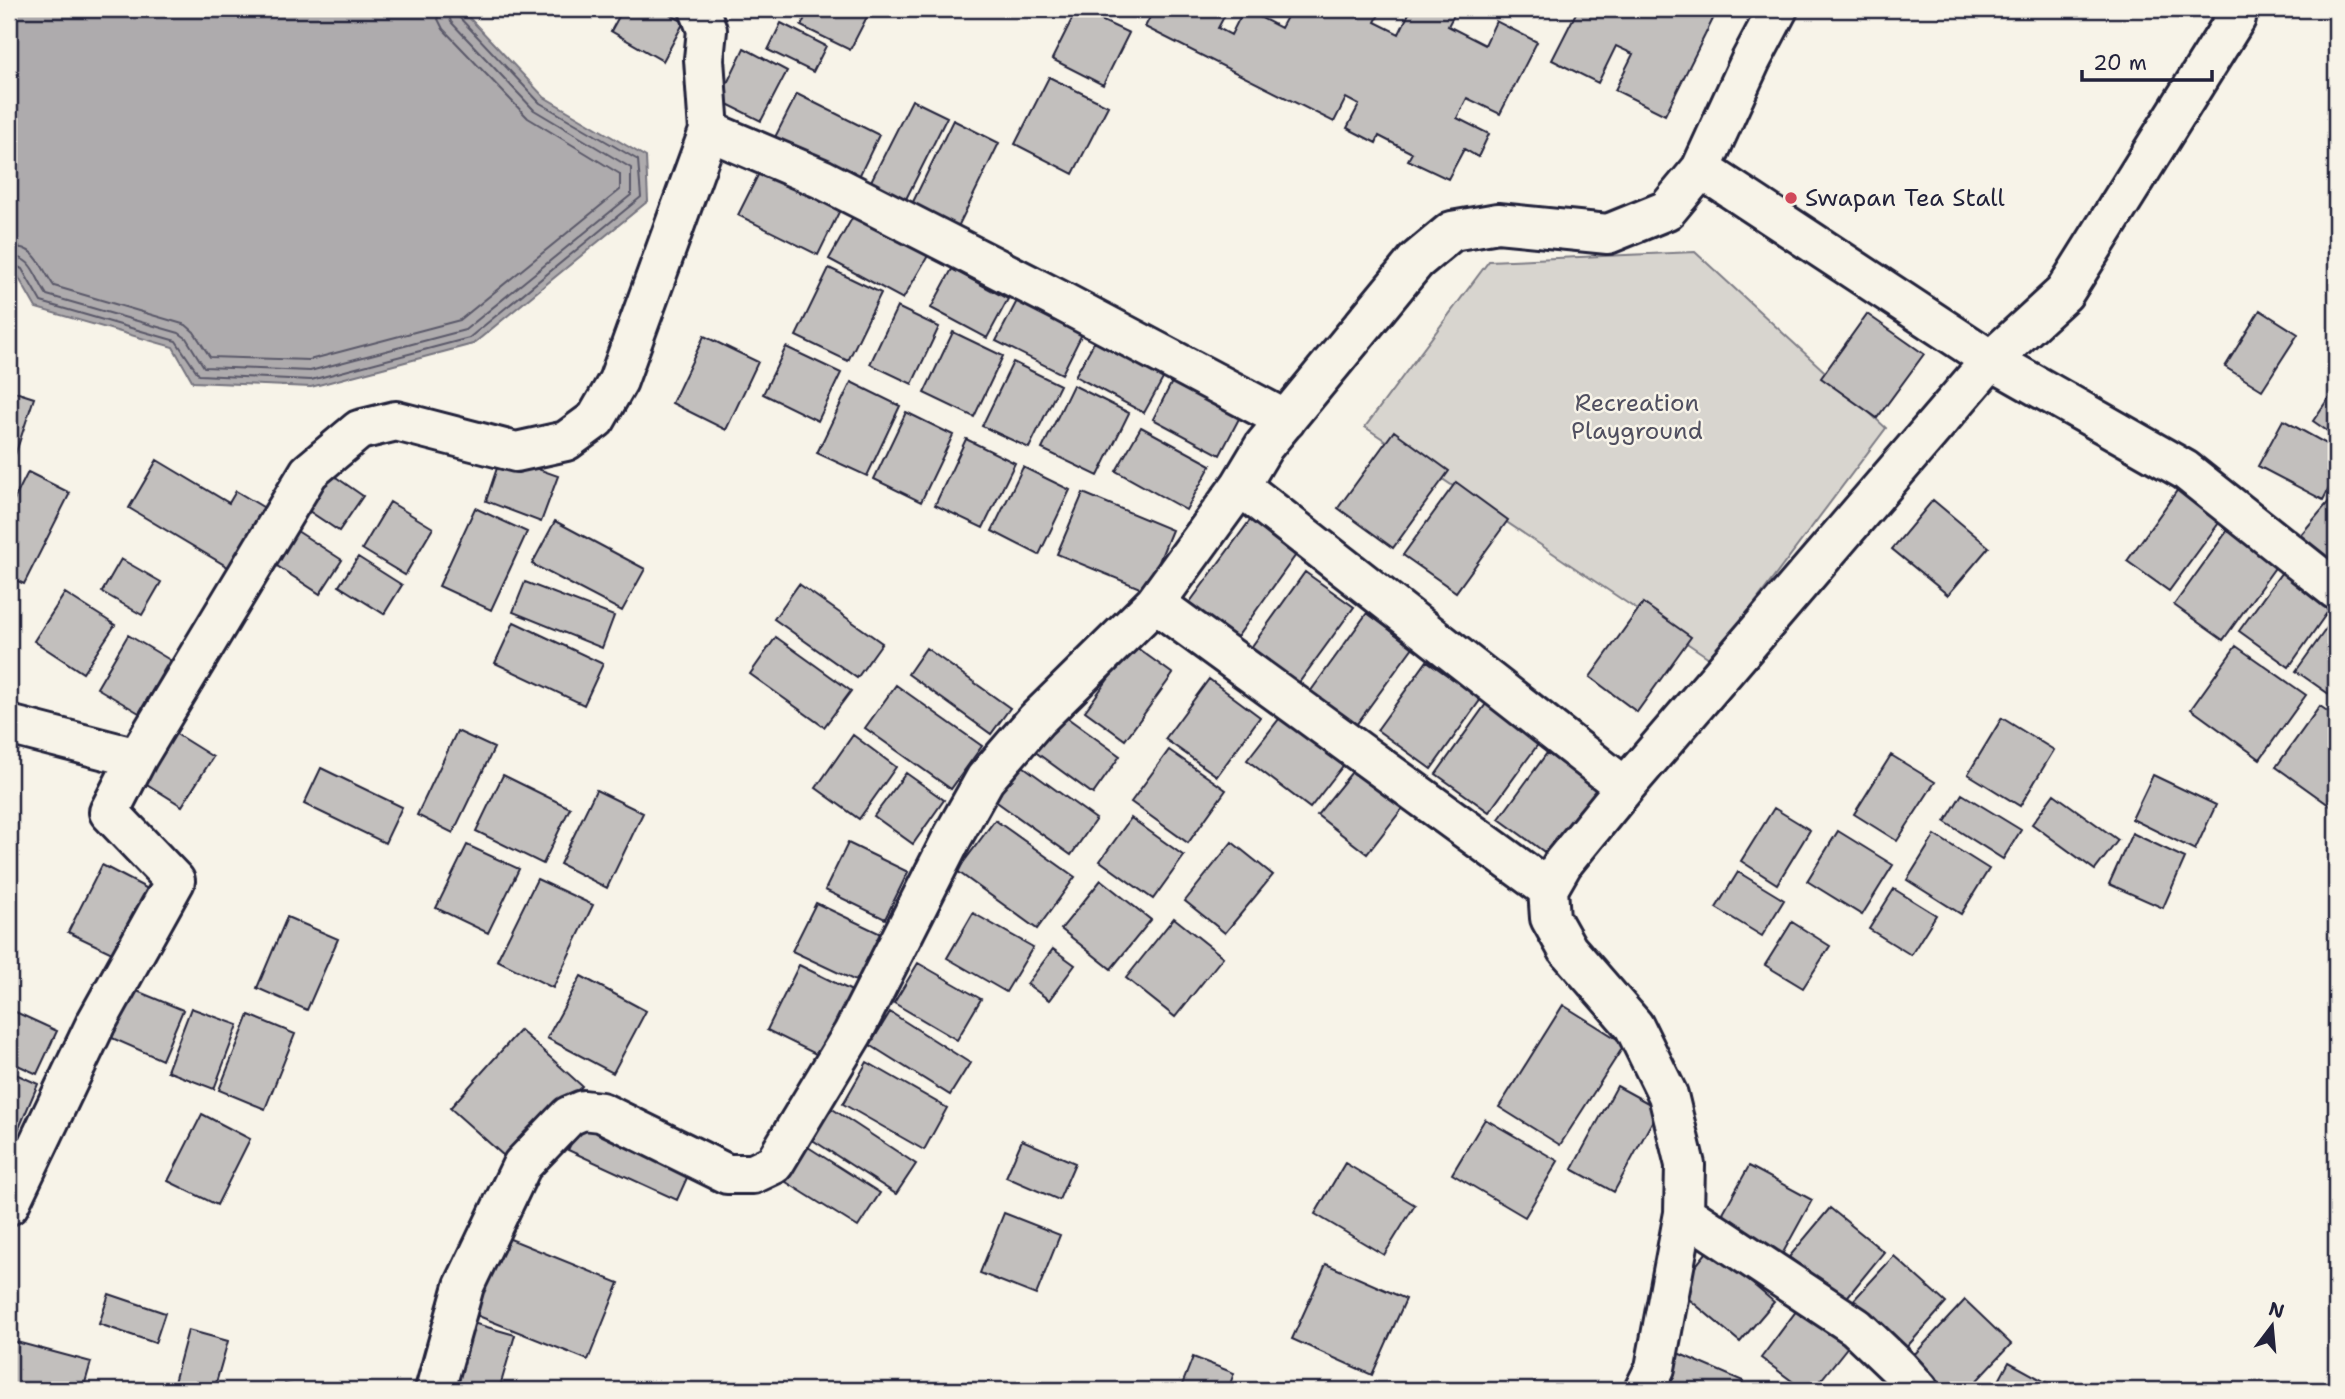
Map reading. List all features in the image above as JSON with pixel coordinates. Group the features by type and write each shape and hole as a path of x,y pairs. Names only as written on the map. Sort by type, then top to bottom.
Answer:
{"street":[{"path":"9,1205 96,1023 175,881 109,812 137,758 309,472 359,430 396,421 516,452 566,441 596,419 618,381 709,131 704,59 707,30 699,9"},
{"path":"435,1390 464,1286 522,1165 569,1116 583,1110 601,1112 727,1174 753,1174 774,1164 853,1033 953,836 985,779 1037,720 1155,603 1240,486 1264,446 1416,261 1452,231 1498,223 1608,234 1667,210 1701,169 1777,9"},
{"path":"1644,1390 1655,1368 1684,1213 1685,1165 1668,1096 1633,1027 1569,950 1550,918 1548,889 1563,863 1625,787 1991,360 2064,293 2236,18"},
{"path":"709,131 822,179 1286,420"},
{"path":"1701,169 1991,360 2185,470 2336,590"},
{"path":"1240,486 1625,787"},
{"path":"1155,603 1548,889"},
{"path":"9,725 137,758"},
{"path":"1684,1213 1856,1327 1919,1390"}],"green space":[{"name":"Recreation Playground","path":"1695,252 1886,428 1712,660 1365,427 1489,261"}],"water":[{"path":"9,9 461,9 544,97 646,157 648,201 473,344 311,387 193,382 173,347 36,308 16,273 9,276"}],"building":[{"path":"539,9 555,9 552,15"},
{"path":"623,9 660,9 684,22 663,61 611,31"},
{"path":"809,9 871,9 850,50 801,26"},
{"path":"1077,9 1129,33 1103,85 1052,59"},
{"path":"1114,9 1136,9 1131,17"},
{"path":"1154,9 1228,9 1218,28 1231,35 1244,9 1281,28 1288,15 1275,9 1382,9 1375,22 1399,34 1411,9 1457,9 1448,26 1485,45 1496,21 1537,42 1500,114 1467,98 1457,118 1489,134 1478,157 1464,149 1448,179 1408,160 1412,153 1379,136 1376,143 1347,128 1359,105 1346,98 1334,122 1145,27"},
{"path":"1578,9 1718,9 1665,115 1615,90 1633,54 1616,46 1598,83 1552,60"},
{"path":"781,23 826,46 813,72 768,50"},
{"path":"744,48 787,71 761,121 719,100"},
{"path":"1049,77 1108,106 1073,174 1015,144"},
{"path":"797,94 879,135 856,183 773,141"},
{"path":"912,100 947,117 904,203 869,185"},
{"path":"953,120 999,143 955,233 909,210"},
{"path":"761,169 841,208 818,255 738,215"},
{"path":"855,213 929,254 903,299 829,259"},
{"path":"829,268 881,293 848,361 796,336"},
{"path":"952,269 1008,299 987,338 931,308"},
{"path":"1019,297 1084,330 1062,374 996,341"},
{"path":"897,307 939,327 912,384 870,364"},
{"path":"2260,310 2298,334 2262,390 2225,367"},
{"path":"1867,314 1924,354 1877,418 1821,378"},
{"path":"953,332 1003,356 974,417 924,393"},
{"path":"704,336 758,362 726,430 672,403"},
{"path":"1096,339 1164,377 1144,413 1075,376"},
{"path":"786,347 841,373 818,421 763,394"},
{"path":"1013,362 1060,385 1029,448 982,426"},
{"path":"1175,376 1243,411 1220,455 1153,419"},
{"path":"851,382 900,406 867,476 817,453"},
{"path":"1073,385 1129,413 1098,476 1042,449"},
{"path":"2336,387 2336,437 2313,421"},
{"path":"9,390 34,398 9,473"},
{"path":"906,412 953,435 921,502 874,479"},
{"path":"2283,420 2336,449 2336,475 2323,500 2258,466"},
{"path":"1141,427 1211,465 1186,510 1116,471"},
{"path":"1394,431 1449,471 1393,548 1338,508"},
{"path":"966,439 1015,463 983,528 935,505"},
{"path":"501,456 558,476 541,522 486,501"},
{"path":"157,460 229,503 236,491 268,510 233,570 129,508"},
{"path":"1023,467 1070,490 1039,555 992,531"},
{"path":"28,472 70,493 24,584 9,577 9,510"},
{"path":"330,473 363,496 339,531 306,509"},
{"path":"1456,482 1508,520 1456,592 1403,555"},
{"path":"2181,485 2224,516 2169,591 2127,561"},
{"path":"1083,493 1172,530 1147,591 1057,554"},
{"path":"2336,493 2336,581 2293,544"},
{"path":"1933,500 1989,547 1948,595 1892,549"},
{"path":"390,502 433,528 405,575 362,549"},
{"path":"475,508 527,532 491,610 439,586"},
{"path":"1251,519 1298,552 1235,640 1187,606"},
{"path":"555,521 645,569 622,611 532,564"},
{"path":"2230,527 2279,562 2223,640 2174,605"},
{"path":"294,529 342,560 320,594 271,562"},
{"path":"358,557 402,585 384,614 339,586"},
{"path":"121,559 161,582 142,615 102,592"},
{"path":"1305,572 1354,607 1298,684 1250,649"},
{"path":"2282,572 2331,607 2289,667 2239,631"},
{"path":"525,582 614,616 602,648 513,612"},
{"path":"799,584 882,643 857,678 774,619"},
{"path":"65,593 115,625 83,673 34,641"},
{"path":"1643,603 1691,637 1637,712 1590,677"},
{"path":"1367,613 1413,647 1356,725 1310,692"},
{"path":"2336,615 2336,699 2296,671"},
{"path":"514,622 603,664 584,705 495,663"},
{"path":"128,635 170,660 139,713 97,688"},
{"path":"776,637 851,691 824,727 750,674"},
{"path":"1133,645 1173,674 1125,740 1085,711"},
{"path":"2236,646 2306,695 2260,759 2191,709"},
{"path":"926,648 1010,708 991,734 908,674"},
{"path":"1427,661 1481,699 1431,769 1377,730"},
{"path":"1209,679 1260,717 1217,776 1165,739"},
{"path":"896,685 982,746 951,789 865,728"},
{"path":"1486,704 1539,743 1489,812 1436,774"},
{"path":"2320,706 2336,717 2336,810 2276,767"},
{"path":"1286,710 1349,758 1310,808 1247,760"},
{"path":"1062,714 1120,756 1093,794 1034,751"},
{"path":"2002,718 2054,750 2020,806 1968,774"},
{"path":"165,727 213,757 182,806 134,776"},
{"path":"457,731 494,748 453,833 417,815"},
{"path":"853,735 896,767 859,819 816,788"},
{"path":"1169,750 1226,790 1188,843 1131,802"},
{"path":"1547,753 1599,790 1550,856 1499,819"},
{"path":"1891,755 1935,782 1897,841 1854,814"},
{"path":"1360,762 1409,800 1367,854 1317,815"},
{"path":"1020,764 1096,819 1071,855 994,800"},
{"path":"321,768 402,807 385,843 304,804"},
{"path":"906,773 944,800 913,844 874,816"},
{"path":"503,775 570,808 543,864 476,831"},
{"path":"2153,775 2216,805 2195,850 2132,819"},
{"path":"596,790 643,813 607,888 560,864"},
{"path":"1962,794 2021,830 2003,859 1945,822"},
{"path":"2054,794 2118,840 2095,870 2032,824"},
{"path":"1774,808 1810,830 1777,884 1741,861"},
{"path":"1131,818 1184,856 1153,899 1100,861"},
{"path":"995,820 1075,877 1037,929 957,871"},
{"path":"1838,831 1893,865 1862,915 1807,881"},
{"path":"2132,833 2185,858 2163,908 2109,884"},
{"path":"1935,835 1989,869 1961,914 1907,880"},
{"path":"1232,842 1273,875 1225,933 1185,901"},
{"path":"848,843 908,872 885,919 825,890"},
{"path":"467,845 519,869 488,933 436,908"},
{"path":"102,865 148,889 114,954 68,932"},
{"path":"1738,872 1784,900 1762,936 1716,908"},
{"path":"537,879 593,905 553,988 497,960"},
{"path":"1101,880 1151,920 1111,969 1061,929"},
{"path":"1894,889 1936,915 1911,955 1869,929"},
{"path":"816,903 883,935 860,983 792,951"},
{"path":"973,913 1033,947 1006,992 947,958"},
{"path":"287,917 338,939 307,1010 257,988"},
{"path":"1174,918 1223,957 1175,1017 1126,978"},
{"path":"1792,922 1830,946 1803,988 1765,965"},
{"path":"1053,949 1075,965 1049,1000 1027,984"},
{"path":"918,963 981,999 957,1040 894,1003"},
{"path":"799,965 860,995 828,1060 767,1030"},
{"path":"581,976 646,1011 613,1073 547,1038"},
{"path":"132,989 183,1010 162,1060 112,1038"},
{"path":"1563,1005 1625,1044 1560,1145 1499,1107"},
{"path":"191,1008 238,1025 214,1089 167,1071"},
{"path":"9,1009 57,1031 37,1074 9,1061"},
{"path":"890,1012 970,1063 950,1095 870,1045"},
{"path":"249,1015 295,1034 265,1109 219,1090"},
{"path":"520,1030 582,1086 513,1164 450,1108"},
{"path":"867,1062 947,1108 924,1150 843,1104"},
{"path":"9,1071 38,1084 17,1133 9,1130"},
{"path":"1617,1086 1659,1109 1614,1192 1572,1169"},
{"path":"831,1108 916,1164 896,1194 811,1139"},
{"path":"202,1114 250,1139 217,1205 168,1181"},
{"path":"1485,1119 1558,1161 1525,1217 1452,1174"},
{"path":"581,1121 690,1171 677,1200 568,1150"},
{"path":"1022,1140 1075,1163 1059,1200 1006,1177"},
{"path":"808,1147 880,1193 858,1227 786,1182"},
{"path":"1345,1163 1415,1205 1384,1255 1315,1214"},
{"path":"1749,1166 1812,1200 1779,1260 1716,1225"},
{"path":"1830,1208 1884,1252 1844,1301 1789,1257"},
{"path":"1004,1213 1060,1235 1036,1295 980,1273"},
{"path":"498,1234 619,1283 588,1360 466,1311"},
{"path":"1710,1248 1774,1302 1740,1342 1677,1289"},
{"path":"1894,1256 1946,1303 1904,1350 1851,1303"},
{"path":"1326,1264 1406,1299 1372,1375 1292,1339"},
{"path":"109,1294 165,1313 155,1343 99,1324"},
{"path":"1965,1300 2011,1344 1968,1390 1948,1390 1912,1357"},
{"path":"1800,1306 1849,1345 1813,1390 1804,1390 1761,1358"},
{"path":"462,1320 515,1335 499,1390 442,1390"},
{"path":"188,1330 228,1341 214,1390 172,1390"},
{"path":"9,1340 91,1362 83,1390 9,1390"},
{"path":"1673,1351 1743,1381 1739,1390 1656,1390"},
{"path":"1193,1357 1234,1373 1228,1390 1180,1390"},
{"path":"2009,1362 2049,1384 2046,1390 1994,1390"},
{"path":"285,1384 309,1390 283,1390"}],"place":[{"name":"Swapan Tea Stall","path":"1791,198"}]}
